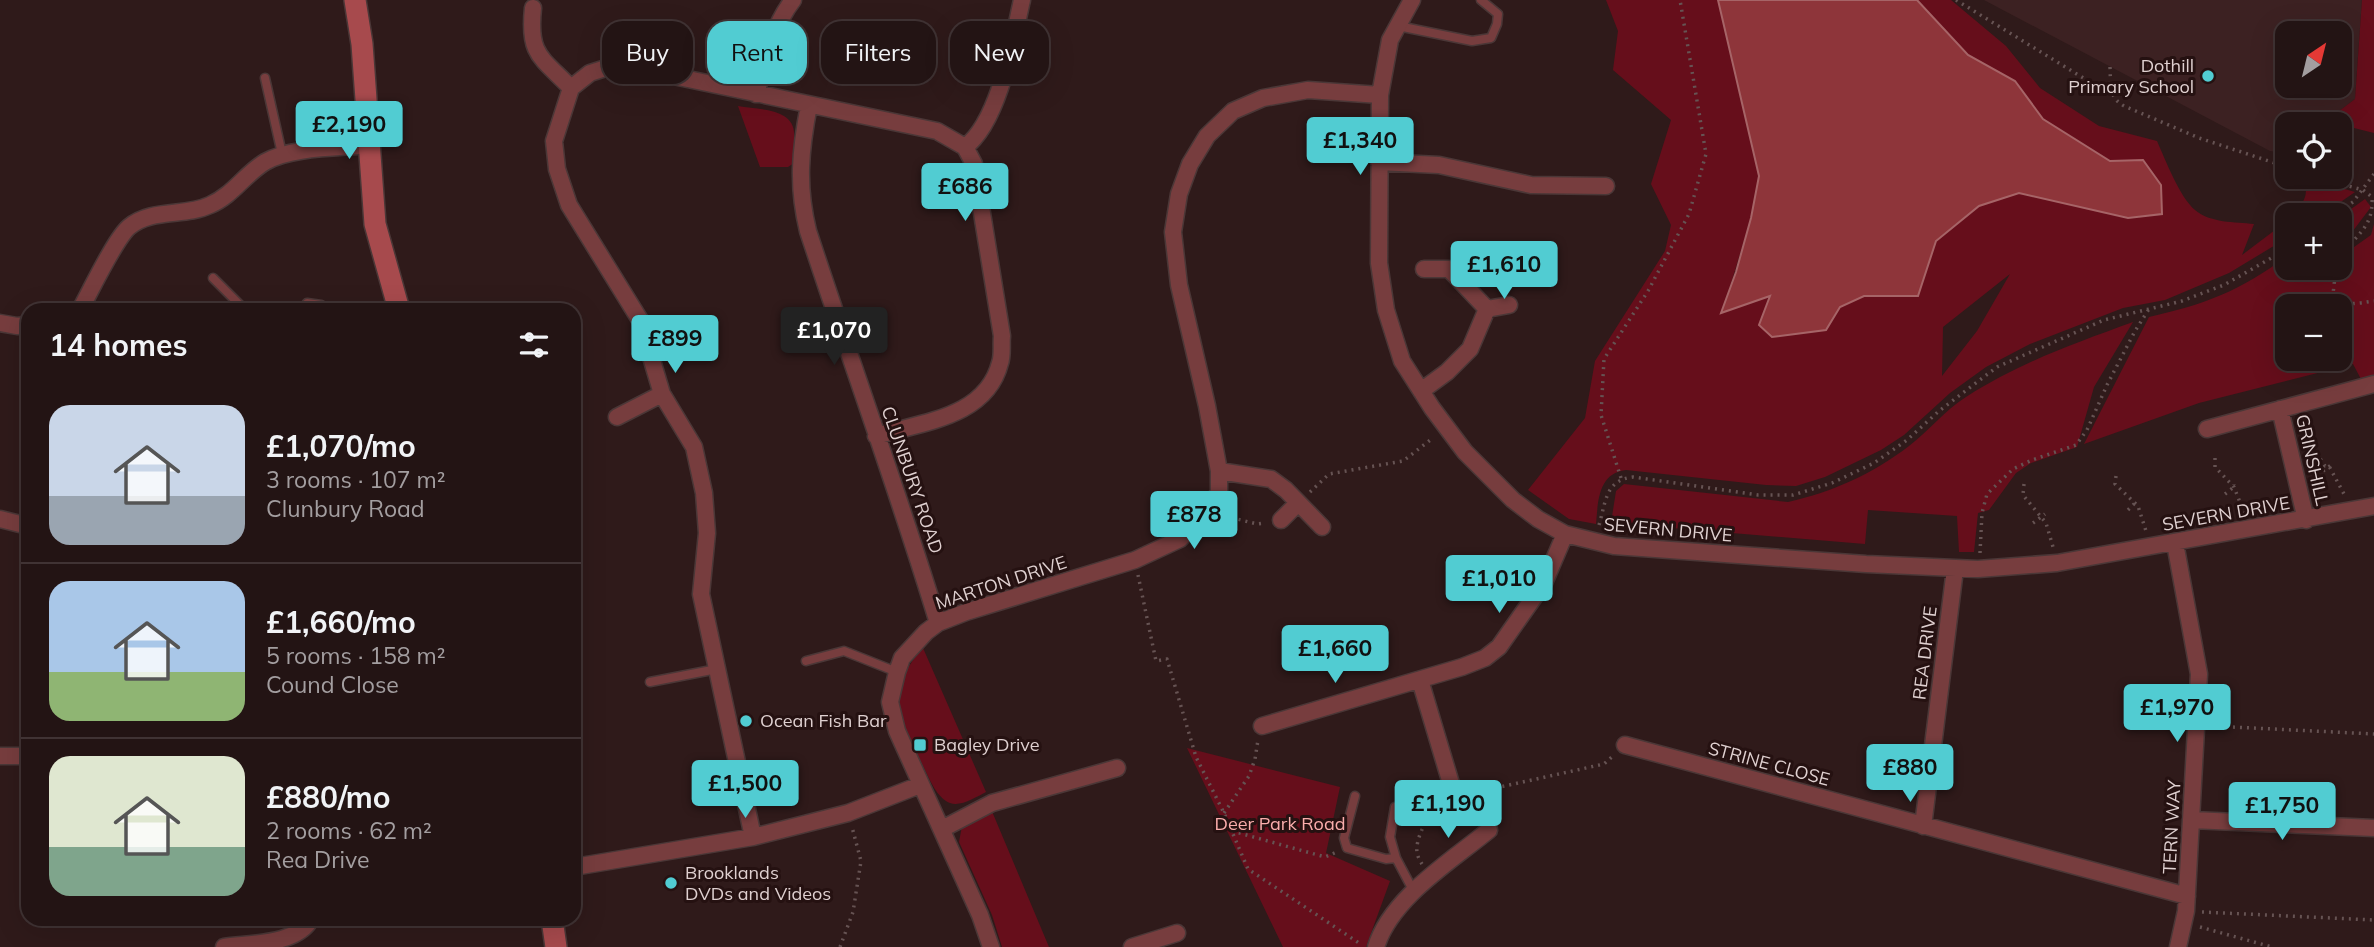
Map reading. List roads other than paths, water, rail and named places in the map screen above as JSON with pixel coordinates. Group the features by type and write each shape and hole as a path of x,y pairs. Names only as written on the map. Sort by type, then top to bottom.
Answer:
{"street":[{"path":"355,0 362,44 375,224 397,303"},
{"path":"756,94 768,48 793,0"},
{"path":"965,147 973,141 1000,92 1022,0"},
{"name":"SEVERN DRIVE","path":"1412,0 1390,40 1381,95 1379,262 1386,310 1402,360 1465,452 1513,500 1538,519 1565,534 1594,543 1804,560 1979,569 2057,563 2353,512 2374,506"},
{"path":"533,8 531,30 535,51 572,88"},
{"path":"753,837 701,594 707,533 704,493 694,447 662,394 640,320 569,205 557,169 554,141 572,88 590,73 612,66 635,68 937,131 965,147 974,164 1002,336 1000,363 990,386 978,401 958,412 876,436"},
{"name":"MARTON DRIVE","path":"991,947 980,915 897,731 890,702 902,658 911,646 938,623 1135,560 1180,539 1207,511 1219,492 1219,471 1208,406 1179,285 1173,232 1179,194 1190,164 1207,136 1233,110 1263,98 1308,90 1381,95"},
{"name":"CLUNBURY ROAD","path":"810,105 800,179 801,201 808,231 938,623"},
{"path":"84,303 128,227 148,216 187,212 211,205 232,191 263,163 282,154 369,145"},
{"path":"1379,162 1439,165 1531,184 1606,186"},
{"path":"1424,269 1449,270 1487,309"},
{"path":"1487,309 1509,306"},
{"path":"1421,391 1447,372 1470,349 1487,309"},
{"path":"0,323 21,325"},
{"name":"GRINSHILL","path":"2207,429 2282,414 2374,384"},
{"path":"617,417 662,394"},
{"name":"GRINSHILL","path":"2282,414 2306,520"},
{"path":"1219,471 1271,479 1322,527"},
{"path":"1281,520 1298,503"},
{"path":"0,519 21,524"},
{"path":"1262,726 1485,658 1499,648 1544,583 1565,534"},
{"name":"TERN WAY","path":"2175,543 2199,674 2186,910 2178,947"},
{"name":"REA DRIVE","path":"1923,826 1955,569"},
{"path":"1420,680 1452,787"},
{"name":"STRINE CLOSE","path":"1625,745 1923,826 2186,910"},
{"path":"0,756 21,756"},
{"path":"942,830 992,803 1117,768"},
{"path":"581,866 753,837 848,813 920,785"},
{"path":"2192,820 2374,828"},
{"path":"1376,947 1385,924 1414,892 1489,830"},
{"path":"223,947 288,937 308,926"},
{"path":"553,926 556,947"},
{"path":"1132,947 1177,933"}],"lane":[{"path":"1398,26 1472,41 1491,38 1498,14 1481,0"},
{"path":"265,78 282,154"},
{"path":"213,278 238,303"},
{"path":"806,661 844,651 897,672"},
{"path":"650,682 717,669"},
{"path":"1355,796 1344,838 1347,848 1386,859 1396,858"},
{"path":"1395,807 1390,836 1396,858 1414,892"}],"place":[{"name":"Dothill Primary School","path":"2208,76"},
{"name":"Ocean Fish Bar","path":"746,721"},
{"name":"Bagley Drive","path":"920,745"},
{"name":"Brooklands DVDs and Videos","path":"671,883"}],"park label":[{"name":"Deer Park Road","path":"1280,824"}]}
